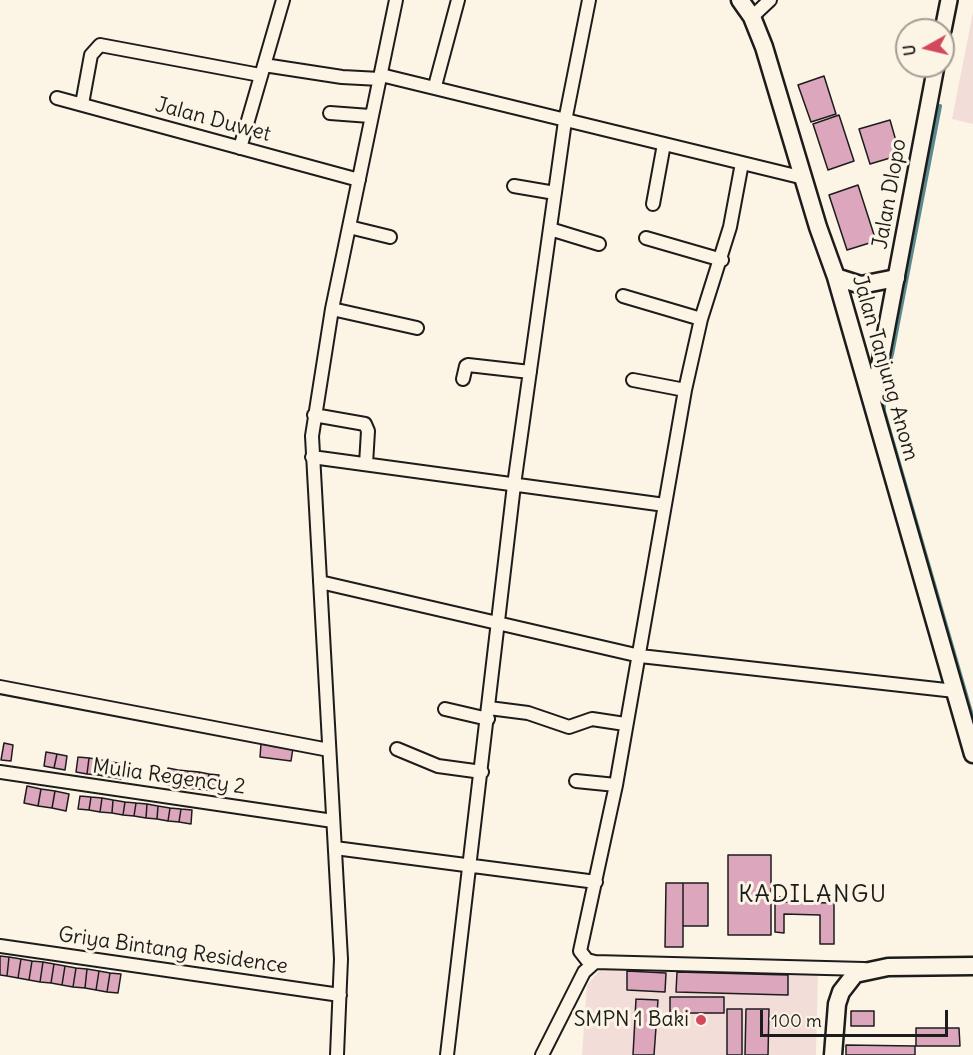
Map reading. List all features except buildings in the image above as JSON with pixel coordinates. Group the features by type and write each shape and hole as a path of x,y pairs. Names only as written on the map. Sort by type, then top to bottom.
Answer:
{"main road":[{"name":"Jalan Tanjung Anom","path":"740,0 752,17 764,47 836,277 973,754"},
{"path":"836,277 861,285 896,278"},
{"path":"833,1055 836,1010 841,992 855,974 868,969 888,967 973,966"}],"street":[{"path":"240,148 283,0"},
{"path":"337,1055 341,959 312,457 314,416 332,309 370,116 381,77 396,0"},
{"path":"435,86 458,0"},
{"path":"447,1055 489,714 514,485 565,121 590,0"},
{"path":"752,17 770,0"},
{"path":"945,18 949,0"},
{"path":"82,104 91,55 100,45 262,70 381,77 435,86 565,121 804,177"},
{"name":"Jalan Dlopo","path":"873,400 934,78"},
{"name":"Jalan Duwet","path":"57,98 358,180"},
{"path":"330,113 370,116"},
{"path":"653,204 664,144"},
{"path":"742,163 722,260 701,319 685,390 616,785 580,951 584,958 595,962 868,969"},
{"path":"514,186 555,193"},
{"path":"349,227 390,237"},
{"path":"550,229 599,244"},
{"path":"646,238 722,260"},
{"path":"623,296 701,319"},
{"path":"332,309 417,328"},
{"path":"462,379 468,365 530,372"},
{"path":"633,380 685,390"},
{"path":"314,416 365,424 368,431 366,464"},
{"path":"312,457 665,505"},
{"path":"320,582 640,656 955,691"},
{"path":"0,687 329,750"},
{"path":"445,710 489,714 528,713 569,727 592,719 625,724"},
{"path":"398,750 438,766 482,772"},
{"name":"Mulia Regency 2","path":"0,772 333,821"},
{"path":"576,781 616,785"},
{"path":"335,848 596,882"},
{"name":"Griya Bintang Residence","path":"0,946 340,995"},
{"path":"542,1055 584,972 595,962"}],"shaded area":[{"path":"973,12 973,124 952,119"},
{"name":"SMPN 1 Baki","path":"601,969 818,972 816,1055 582,1055 587,985"}],"waterway":[{"path":"940,106 892,354 883,388 884,411 973,719"}],"place":[{"name":"SMPN 1 Baki","path":"701,1020"}],"district":[{"name":"KADILANGU","path":"813,895"}]}
